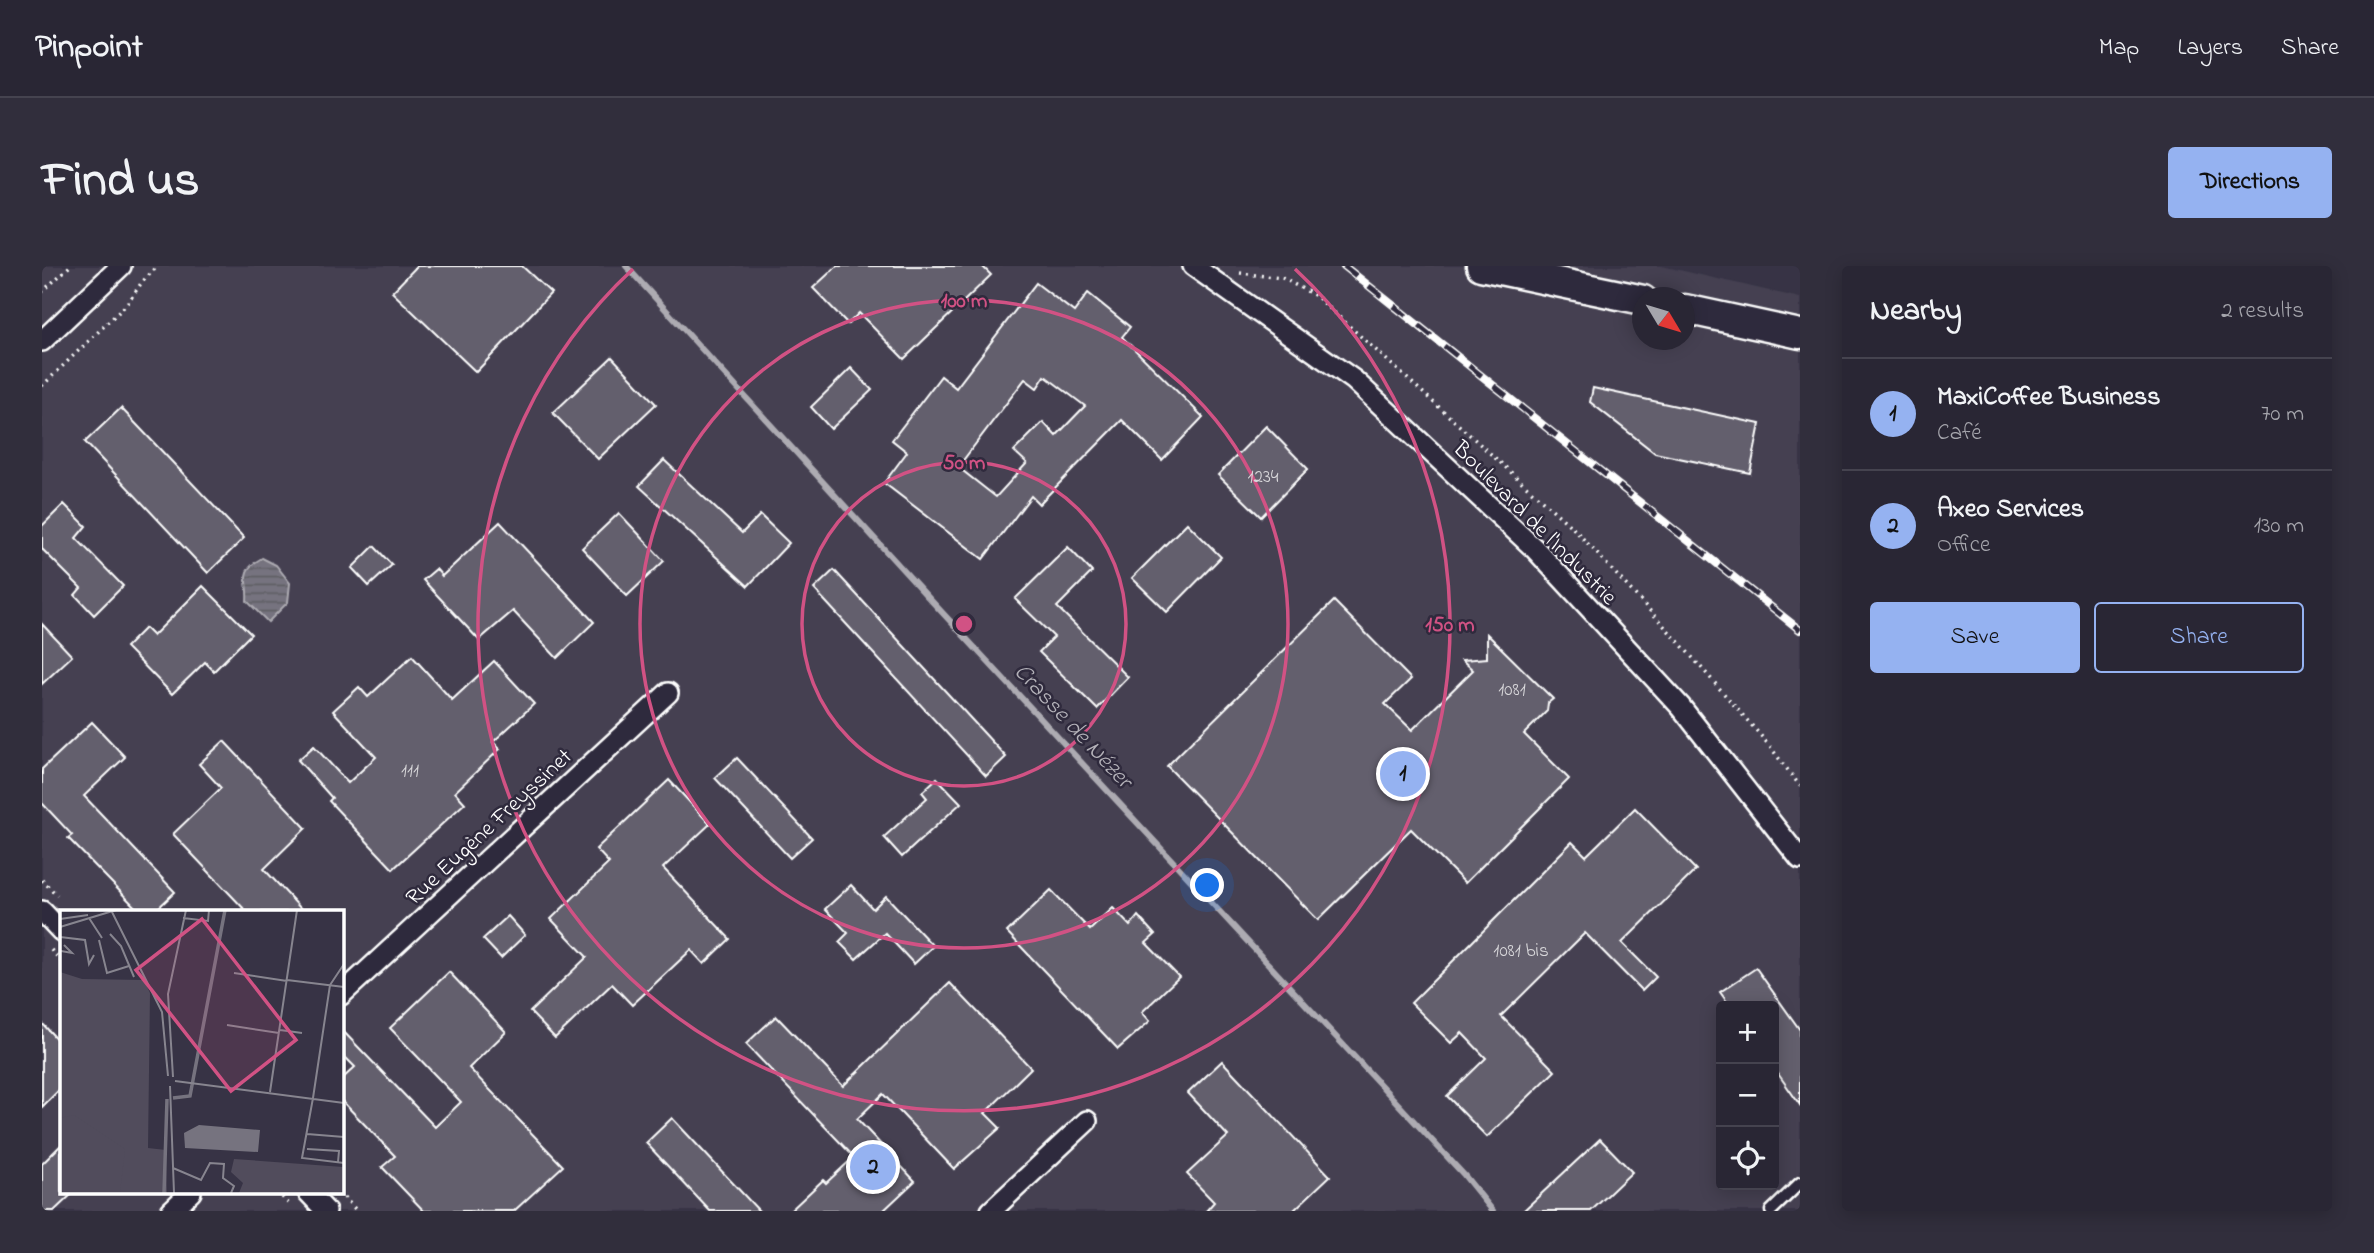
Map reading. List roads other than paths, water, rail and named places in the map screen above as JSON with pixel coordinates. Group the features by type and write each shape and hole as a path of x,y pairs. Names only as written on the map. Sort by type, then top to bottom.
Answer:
{"main road":[{"path":"1481,266 1632,298"},
{"path":"1695,311 1800,334"}],"street":[{"path":"42,341 121,266"},
{"name":"Boulevard de l'Industrie","path":"1193,266 1354,380 1535,549 1681,707 1800,859"},
{"name":"Rue Eugène Freyssinet","path":"343,993 668,693"},
{"path":"42,911 60,930"},
{"path":"991,1211 1087,1121"},
{"path":"171,1211 189,1194"},
{"path":"310,1194 327,1211"}],"lane":[{"path":"1771,1211 1800,1183"}],"waterway":[{"name":"Crasse de Nézer","path":"626,266 926,595 1464,1175 1493,1211"}],"railway":[{"path":"1344,266 1800,630"}],"place":[{"name":"MaxiCoffee Business","path":"1403,774"},
{"name":"Axeo Services","path":"873,1167"}]}
